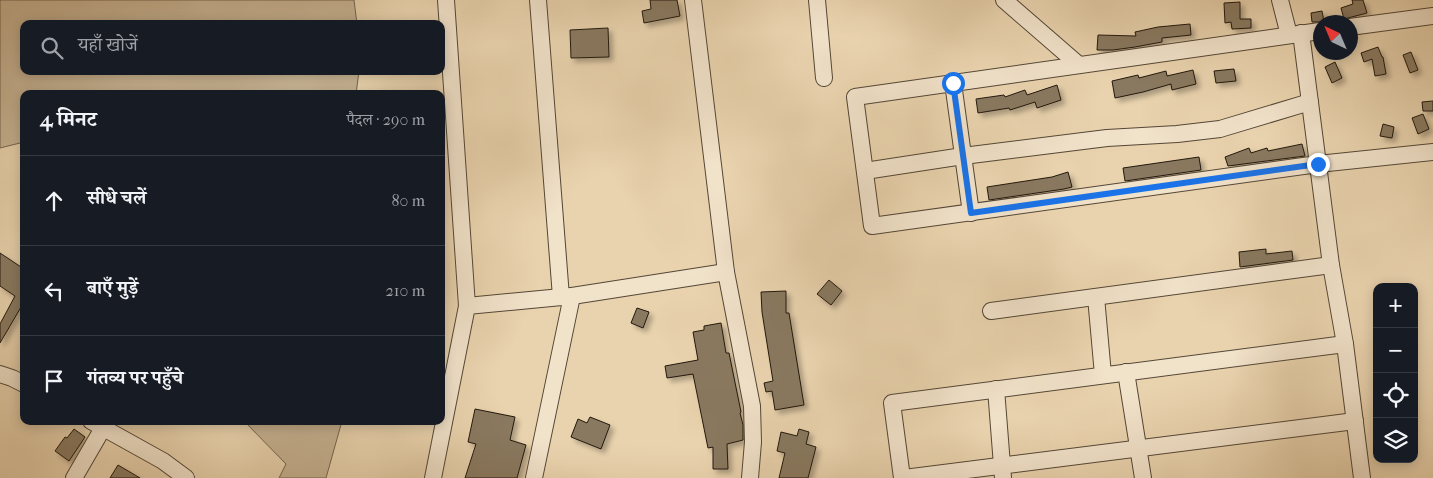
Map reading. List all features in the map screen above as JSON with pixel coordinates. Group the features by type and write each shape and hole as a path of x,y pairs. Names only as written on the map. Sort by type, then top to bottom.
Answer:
{"street":[{"path":"445,415 466,306 446,0"},
{"path":"534,478 566,297 538,0"},
{"path":"693,0 726,272 752,406 753,442 750,478"},
{"path":"817,0 824,78"},
{"path":"1004,0 1079,65"},
{"path":"1280,0 1295,34 1310,102 1331,265 1345,344 1362,478"},
{"path":"1358,25 1433,16"},
{"path":"1313,31 855,97 872,226 1318,164 1433,152"},
{"path":"953,83 971,213"},
{"path":"865,171 963,156 1107,138 1177,134 1220,129 1310,102"},
{"path":"992,311 1331,265"},
{"path":"466,306 566,297 726,272"},
{"path":"1096,297 1103,375"},
{"path":"1345,344 892,403 903,478 1002,472 1139,449 1355,422"},
{"path":"1126,372 1142,478"},
{"path":"0,374 20,382"},
{"path":"996,389 1002,472"},
{"path":"74,478 97,425 163,461 186,478"},
{"path":"433,478 443,425"}],"shaded area":[{"path":"0,0 354,0 356,20 20,20 20,75 358,75 357,90 20,90 20,143 0,148"},
{"path":"248,425 341,425 326,478 279,478 286,464"}],"building":[{"path":"650,0 677,0 680,16 644,23 642,11 651,9"},
{"path":"1352,0 1363,0 1367,13 1358,15 1343,15 1341,8 1353,4"},
{"path":"1240,2 1240,19 1251,19 1251,28 1232,29 1231,22 1225,23 1224,3"},
{"path":"1322,11 1323,15 1313,15 1312,22 1311,13"},
{"path":"1190,24 1191,35 1162,38 1162,42 1135,47 1097,50 1098,35 1136,36 1135,32 1158,27"},
{"path":"608,28 609,57 571,58 570,30"},
{"path":"1378,47 1383,57 1386,74 1375,76 1372,59 1364,62 1361,53"},
{"path":"1411,52 1418,70 1410,73 1403,55"},
{"path":"1335,62 1342,78 1332,83 1325,67"},
{"path":"1234,69 1236,81 1216,83 1214,71"},
{"path":"1193,70 1196,84 1172,90 1171,84 1115,98 1112,81 1138,75 1139,78 1166,71 1167,76"},
{"path":"1057,85 1061,100 1037,108 1035,102 1010,110 1009,108 978,113 976,99 1004,95 1005,97 1025,90 1027,95"},
{"path":"1433,101 1433,111 1423,111 1422,102"},
{"path":"1423,114 1429,129 1418,134 1412,118"},
{"path":"1383,124 1394,127 1392,138 1380,136"},
{"path":"1302,144 1305,156 1228,166 1225,157 1249,148 1251,153 1267,148 1268,151"},
{"path":"1199,157 1201,170 1125,181 1123,168"},
{"path":"1068,172 1072,187 989,200 987,187 1052,177"},
{"path":"1266,249 1266,254 1292,251 1293,260 1240,267 1239,252"},
{"path":"0,253 20,266 20,309 0,343 0,324 15,296 0,286"},
{"path":"829,280 842,291 831,305 817,294"},
{"path":"786,291 786,313 789,313 804,405 775,410 772,391 766,392 764,383 773,381 762,312 761,292"},
{"path":"637,308 649,312 643,328 631,323"},
{"path":"721,323 726,353 729,353 741,412 743,440 727,444 728,469 713,469 713,447 708,448 693,374 667,378 665,366 698,360 693,332 704,330 704,326"},
{"path":"475,409 515,417 510,440 526,445 517,478 465,478 476,444 468,442"},
{"path":"590,417 610,425 601,449 571,437 578,419 587,423"},
{"path":"74,429 85,437 69,461 55,451 65,437 67,438"},
{"path":"799,429 809,432 806,444 816,447 808,478 779,478 785,453 777,451 781,432 797,436"},
{"path":"118,465 140,478 110,478"}],"route":[{"path":"953,83 971,213 1318,164"}]}
